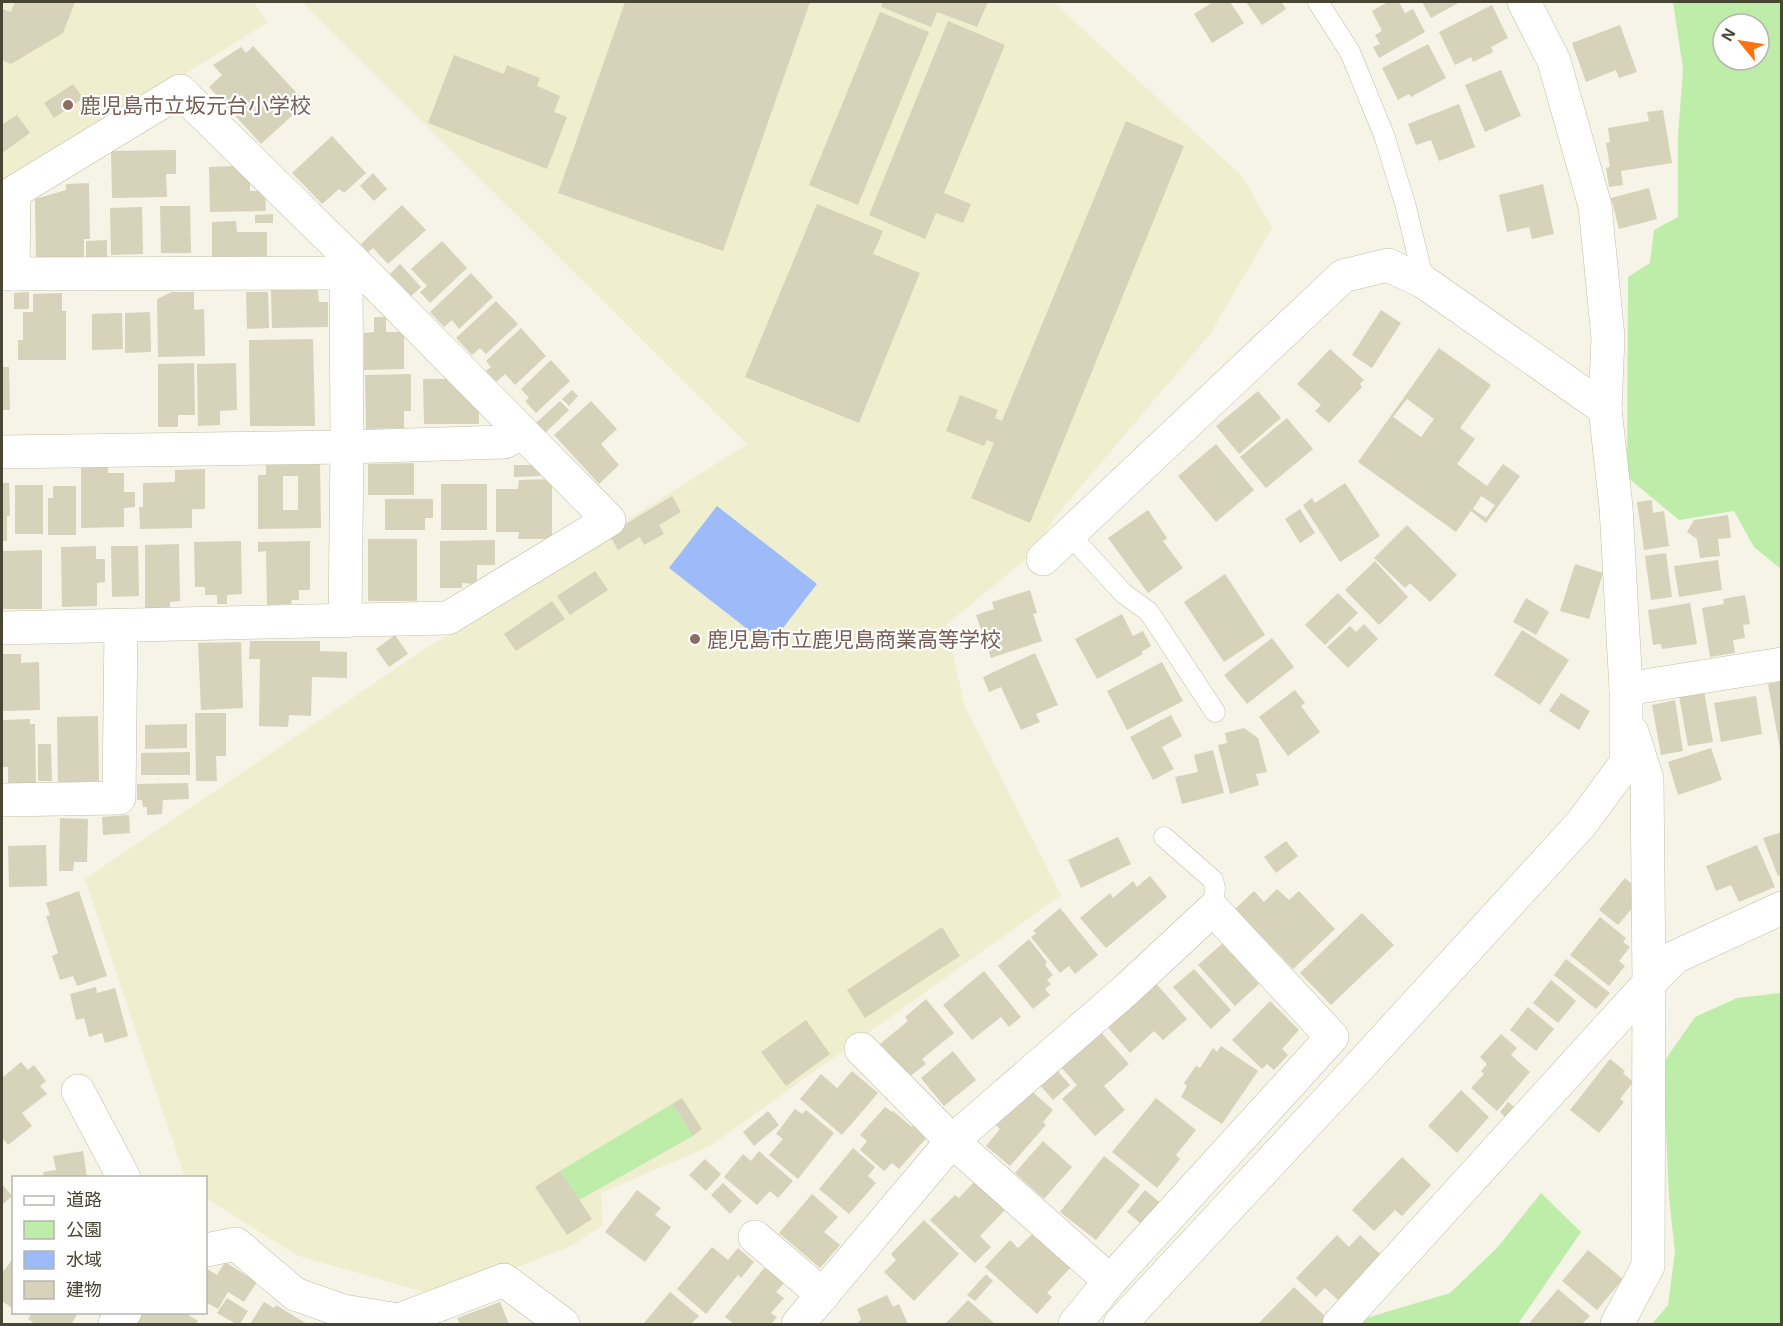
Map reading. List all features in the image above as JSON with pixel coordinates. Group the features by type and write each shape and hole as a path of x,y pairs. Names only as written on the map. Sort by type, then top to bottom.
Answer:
{"street":[{"path":"1120,1324 1367,1059 1581,824 1626,763 1626,701 1616,507 1605,409 1608,337 1595,207 1554,61 1524,2"},
{"path":"2,628 448,618 609,520 350,267 180,91 14,192 8,274 350,267"},
{"path":"1043,559 1343,276 1388,266 1424,282 1605,409"},
{"path":"345,621 350,267"},
{"path":"2,452 348,447 504,442 522,433"},
{"path":"2,800 119,798 121,626"},
{"path":"1626,701 1782,664"},
{"path":"1617,1324 1648,1266 1647,779 1626,701"},
{"path":"1339,1324 1675,957 1782,908"},
{"path":"798,1324 952,1141 1126,990 1213,909 1332,1037 1110,1281 1075,1324"},
{"path":"861,1049 952,1141 1110,1281"},
{"path":"78,1091 123,1176"},
{"path":"755,1238 823,1295"},
{"path":"207,1250 236,1244 295,1294 343,1311 396,1322 504,1281 563,1324"}],"lane":[{"path":"1318,2 1350,52 1384,135 1406,207 1424,282"},
{"path":"1070,535 1123,593 1149,612 1215,712"},
{"path":"1164,837 1213,880 1215,888 1213,909"}],"shaded area":[{"name":"鹿児島市立坂元台小学校","path":"2,2 253,2 268,22 2,189"},
{"name":"鹿児島市立鹿児島商業高等学校","path":"302,2 1053,2 1242,176 1272,228 1210,334 1056,516 1034,552 946,625 965,707 1061,895 710,1146 601,1193 603,1225 571,1246 441,1297 296,1255 207,1199 207,1176 185,1176 85,879 419,653 747,444"}],"green space":[{"path":"1673,2 1781,2 1781,569 1754,547 1734,511 1679,520 1627,477 1628,277 1650,263 1654,230 1678,217 1678,136 1683,69"},
{"path":"1781,993 1781,1324 1652,1324 1668,1305 1675,1252 1669,1198 1663,1063 1695,1017 1737,998"},
{"path":"672,1104 693,1136 579,1200 560,1171"},
{"path":"1541,1193 1581,1232 1518,1324 1358,1324 1363,1319 1450,1293 1497,1248"}],"water":[{"path":"717,506 817,584 769,646 669,568"}],"building":[{"path":"15,2 75,2 63,33 11,64 2,60 2,9 11,12"},
{"path":"625,2 810,2 723,251 558,193"},
{"path":"883,2 988,2 977,27 937,12 931,27 881,7"},
{"path":"1213,2 1230,2 1244,23 1212,43 1194,14"},
{"path":"1246,2 1285,2 1282,3 1286,9 1262,25"},
{"path":"1388,2 1399,2 1405,13 1413,9 1425,32 1379,58 1373,47 1380,44 1375,35 1382,31 1372,11"},
{"path":"1422,2 1460,2 1431,18"},
{"path":"1492,5 1508,38 1491,47 1493,52 1473,62 1471,57 1455,65 1439,32"},
{"path":"880,12 929,32 858,205 809,185"},
{"path":"948,21 1005,45 944,193 971,204 963,223 936,213 925,239 869,215"},
{"path":"1620,25 1637,72 1619,78 1616,70 1586,82 1572,43"},
{"path":"1428,44 1446,78 1411,97 1409,94 1398,100 1382,68"},
{"path":"253,46 306,103 261,144 209,87 222,75 213,65 241,47 246,53"},
{"path":"454,55 504,74 507,65 540,78 537,86 560,96 554,112 567,117 547,169 428,123"},
{"path":"1501,70 1521,116 1485,132 1465,85"},
{"path":"73,84 83,98 54,118 44,103"},
{"path":"1459,104 1475,147 1439,161 1431,140 1416,145 1408,124"},
{"path":"1663,110 1672,163 1621,171 1623,185 1609,187 1606,168 1610,167 1606,143 1610,142 1608,128 1649,121 1647,112"},
{"path":"17,115 30,133 2,153 2,125"},
{"path":"1126,121 1184,146 1030,523 971,498 994,443 987,440 984,446 946,431 960,395 998,410 995,418 1002,421"},
{"path":"332,136 366,173 344,193 339,189 322,204 292,173"},
{"path":"176,150 176,174 166,174 167,197 112,198 111,151"},
{"path":"237,166 250,180 250,191 265,191 266,211 210,212 209,167"},
{"path":"373,173 387,189 374,201 360,186"},
{"path":"89,183 90,239 84,239 84,257 36,257 35,199 66,190 66,184"},
{"path":"1543,184 1554,234 1532,239 1529,227 1507,232 1499,195"},
{"path":"1649,188 1657,219 1619,229 1611,198"},
{"path":"817,204 883,231 873,254 920,273 859,423 745,377"},
{"path":"402,205 426,230 388,264 373,248 368,252 361,244"},
{"path":"160,206 190,206 191,253 161,253"},
{"path":"142,207 143,254 111,255 110,208"},
{"path":"273,214 273,223 255,223 255,215"},
{"path":"236,221 237,232 267,232 267,258 212,259 212,222"},
{"path":"107,240 107,258 86,258 86,241"},
{"path":"442,241 467,268 430,303 420,292 427,286 411,269"},
{"path":"400,264 421,287 411,296 390,274"},
{"path":"471,273 493,297 459,329 452,320 444,327 430,312"},
{"path":"271,290 318,290 319,302 328,302 328,327 272,328"},
{"path":"29,292 29,309 14,309 14,293"},
{"path":"172,292 194,292 194,310 204,309 205,356 158,357 157,299"},
{"path":"246,292 268,292 269,328 247,329"},
{"path":"62,293 62,311 66,311 66,360 18,360 18,340 23,340 23,312 33,312 33,294"},
{"path":"496,301 518,324 486,354 480,348 472,355 456,338"},
{"path":"1381,310 1401,323 1372,368 1352,355"},
{"path":"150,312 151,352 125,353 125,313"},
{"path":"122,313 123,349 92,350 92,314"},
{"path":"374,317 386,317 386,332 404,332 404,369 364,370 364,333 374,332"},
{"path":"521,328 546,356 515,385 505,374 496,382 486,371 491,367 486,361"},
{"path":"313,339 315,426 250,426 249,340"},
{"path":"1439,348 1491,385 1460,428 1475,439 1457,464 1487,486 1503,464 1520,476 1486,523 1471,511 1456,532 1358,462","holes":["1407,399 1434,419 1421,437 1393,417","1481,496 1495,505 1486,518 1473,509"]},
{"path":"1330,349 1364,380 1360,384 1362,387 1329,423 1315,411 1321,405 1297,384"},
{"path":"551,360 570,381 536,413 525,401 529,398 521,389"},
{"path":"194,363 195,415 178,415 178,427 158,427 158,364"},
{"path":"236,363 237,410 220,411 220,425 198,426 197,364"},
{"path":"2,367 9,367 10,410 2,410"},
{"path":"411,374 411,411 404,411 404,428 366,429 365,375"},
{"path":"423,379 451,379 479,409 479,424 424,424"},
{"path":"572,390 578,396 569,406 562,399"},
{"path":"1258,391 1281,418 1239,454 1216,426"},
{"path":"560,401 569,410 545,433 536,423"},
{"path":"591,401 617,429 601,444 619,465 599,484 554,435"},
{"path":"1287,418 1313,449 1266,488 1240,457"},
{"path":"1216,444 1254,490 1216,522 1178,476"},
{"path":"266,461 299,461 299,465 320,464 321,528 258,529 258,475 266,475","holes":["283,476 298,476 298,510 283,510"]},
{"path":"414,463 414,495 368,495 368,464"},
{"path":"514,465 540,465 540,476 514,477"},
{"path":"108,467 108,473 124,473 124,492 135,492 135,507 124,508 124,527 81,528 81,468"},
{"path":"205,469 205,509 192,509 192,528 140,529 139,507 143,507 143,483 175,482 175,470"},
{"path":"552,479 552,539 518,539 519,532 496,532 496,489 518,489 519,480"},
{"path":"2,483 9,483 10,516 7,516 7,541 2,541"},
{"path":"1345,483 1380,536 1340,562 1303,505 1312,498 1315,503"},
{"path":"441,484 487,484 487,530 441,530"},
{"path":"15,485 43,485 43,534 15,534"},
{"path":"53,486 76,486 76,535 48,535 48,498 53,498"},
{"path":"672,496 681,512 659,525 664,534 644,545 640,537 618,550 609,534"},
{"path":"385,499 433,499 433,518 425,518 425,530 385,530"},
{"path":"1652,500 1653,513 1664,511 1669,546 1644,550 1637,502"},
{"path":"1300,509 1315,533 1300,543 1285,519"},
{"path":"1148,510 1167,538 1163,541 1183,568 1148,593 1108,538"},
{"path":"1728,515 1731,538 1718,539 1720,556 1700,558 1697,539 1687,532 1694,520"},
{"path":"1407,525 1457,575 1430,602 1410,583 1405,588 1374,558"},
{"path":"368,539 417,539 417,601 368,601"},
{"path":"495,540 495,565 477,565 477,584 462,583 462,588 440,588 440,541"},
{"path":"241,541 242,594 227,595 227,604 217,604 217,595 205,595 205,587 195,587 194,542"},
{"path":"310,541 310,590 299,590 299,600 292,600 291,604 267,605 266,551 258,552 258,542"},
{"path":"179,544 180,601 170,602 170,610 145,611 145,545"},
{"path":"96,546 96,559 105,559 105,582 97,583 97,606 62,607 61,547"},
{"path":"111,546 138,546 139,596 112,597"},
{"path":"42,550 42,609 2,609 2,551"},
{"path":"1666,553 1672,597 1651,600 1645,556"},
{"path":"1718,560 1722,590 1679,597 1674,566"},
{"path":"1375,561 1408,597 1379,625 1345,590"},
{"path":"1575,564 1603,573 1589,619 1560,611"},
{"path":"595,571 608,590 570,615 557,596"},
{"path":"1225,574 1265,635 1224,662 1184,602"},
{"path":"1030,590 1037,613 1033,614 1042,641 991,658 976,615 994,609 992,602"},
{"path":"1338,593 1358,613 1325,645 1305,625"},
{"path":"1745,595 1750,624 1743,625 1745,638 1733,640 1735,653 1710,657 1702,608 1724,604 1723,599"},
{"path":"1526,598 1549,612 1536,635 1513,622"},
{"path":"552,601 565,619 516,651 504,634"},
{"path":"1690,603 1697,644 1662,649 1661,644 1653,645 1648,610"},
{"path":"1122,614 1133,636 1143,631 1151,646 1141,652 1143,654 1097,679 1075,639"},
{"path":"1364,624 1378,639 1348,668 1327,647 1350,626 1356,632"},
{"path":"1522,630 1569,660 1540,705 1494,675"},
{"path":"395,635 408,654 389,667 376,649"},
{"path":"1272,638 1294,667 1247,704 1224,675"},
{"path":"250,641 320,641 320,651 347,652 347,678 312,677 311,716 289,715 288,727 259,726 260,659 249,659"},
{"path":"241,642 243,708 201,710 198,643"},
{"path":"1035,653 1058,705 1036,714 1040,722 1021,730 1001,687 989,692 983,677"},
{"path":"2,654 21,654 21,663 39,662 40,710 2,711"},
{"path":"1162,662 1183,701 1127,730 1107,691"},
{"path":"1782,681 1782,749 1780,749 1768,684"},
{"path":"1295,690 1305,703 1301,706 1320,732 1288,756 1259,717"},
{"path":"1704,691 1713,742 1688,746 1679,696"},
{"path":"1561,693 1590,711 1579,730 1549,711"},
{"path":"1756,696 1762,734 1721,742 1714,703"},
{"path":"1675,700 1683,751 1661,755 1652,705"},
{"path":"195,713 226,713 226,756 216,756 217,781 196,781"},
{"path":"1171,715 1182,736 1162,747 1174,769 1153,780 1130,737"},
{"path":"98,716 99,781 58,783 57,717"},
{"path":"30,719 30,724 35,724 36,783 8,783 8,767 2,767 2,720"},
{"path":"187,724 187,748 145,749 145,725"},
{"path":"1244,728 1258,738 1267,772 1256,774 1259,785 1230,794 1218,745 1227,743 1225,733"},
{"path":"38,744 51,744 52,781 38,781"},
{"path":"1711,748 1722,780 1678,795 1668,762"},
{"path":"1213,750 1224,793 1182,804 1175,777 1198,772 1194,755"},
{"path":"190,752 190,775 141,775 141,753"},
{"path":"188,783 189,799 163,800 162,814 147,815 147,807 143,807 142,800 137,800 137,784"},
{"path":"129,815 130,833 103,835 102,817"},
{"path":"60,818 88,819 87,862 74,862 73,871 59,871"},
{"path":"1782,832 1782,875 1778,876 1763,838"},
{"path":"1118,837 1131,864 1081,888 1068,860"},
{"path":"1286,841 1298,856 1276,873 1264,857"},
{"path":"46,845 47,886 9,887 8,846"},
{"path":"1757,845 1775,887 1739,902 1731,885 1716,891 1706,866"},
{"path":"1150,876 1167,897 1106,948 1080,918 1110,893 1113,898 1133,881 1137,887"},
{"path":"1625,878 1632,884 1633,907 1618,925 1599,910"},
{"path":"1277,889 1289,900 1299,891 1335,929 1293,969 1235,909 1254,891 1264,902"},
{"path":"79,891 107,976 77,986 73,976 60,980 52,956 58,953 46,916 50,915 46,903"},
{"path":"1060,908 1098,955 1075,974 1069,966 1060,973 1031,937 1036,933 1033,931"},
{"path":"1362,913 1394,945 1331,1005 1300,973"},
{"path":"1600,917 1626,938 1623,942 1630,947 1619,961 1625,966 1609,986 1570,955"},
{"path":"942,927 960,956 865,1018 847,990"},
{"path":"1029,939 1047,962 1045,965 1053,975 1047,980 1051,984 1045,989 1050,995 1033,1009 998,966"},
{"path":"1223,943 1259,984 1235,1006 1198,965"},
{"path":"1566,959 1610,993 1596,1009 1554,975"},
{"path":"1194,969 1231,1010 1211,1029 1173,987"},
{"path":"984,971 1021,1017 1009,1027 1001,1017 972,1040 943,1005"},
{"path":"1551,980 1576,1001 1558,1023 1533,1003"},
{"path":"1154,981 1187,1019 1163,1040 1154,1031 1130,1053 1105,1024"},
{"path":"96,987 97,993 115,988 128,1036 105,1043 102,1033 89,1037 84,1018 76,1020 70,994"},
{"path":"926,999 954,1033 922,1059 926,1064 910,1076 906,1071 904,1073 880,1044 908,1021 905,1017"},
{"path":"1270,1001 1299,1030 1282,1049 1288,1055 1274,1070 1267,1064 1262,1069 1232,1040"},
{"path":"1528,1007 1554,1029 1536,1051 1510,1030"},
{"path":"806,1020 830,1054 786,1086 761,1052"},
{"path":"1100,1031 1129,1064 1104,1086 1125,1110 1095,1136 1062,1099 1077,1085 1060,1066"},
{"path":"1501,1034 1517,1048 1511,1055 1530,1072 1497,1111 1471,1088 1484,1074 1481,1071 1487,1064 1480,1057"},
{"path":"1221,1046 1258,1071 1222,1124 1181,1097 1187,1086 1184,1083 1196,1066 1200,1068 1213,1048 1217,1052"},
{"path":"953,1051 976,1080 944,1106 921,1078"},
{"path":"1610,1059 1625,1071 1623,1073 1633,1082 1620,1099 1624,1102 1599,1133 1570,1110"},
{"path":"21,1062 28,1070 34,1065 46,1081 40,1086 47,1094 22,1113 32,1126 8,1145 2,1137 2,1078"},
{"path":"1055,1068 1070,1085 1053,1100 1038,1083"},
{"path":"852,1071 878,1093 842,1135 800,1099 821,1074 837,1088"},
{"path":"1027,1087 1053,1110 1043,1122 1046,1125 1010,1166 986,1146 1000,1129 995,1124"},
{"path":"1461,1090 1489,1117 1457,1153 1428,1126"},
{"path":"682,1098 702,1129 693,1136 672,1104"},
{"path":"1156,1098 1196,1130 1176,1155 1180,1159 1157,1188 1112,1152"},
{"path":"1508,1102 1518,1110 1508,1120 1500,1112"},
{"path":"885,1107 912,1127 914,1124 928,1136 899,1169 892,1163 884,1171 860,1150 867,1141 860,1135"},
{"path":"795,1109 802,1114 806,1110 834,1133 798,1179 769,1155 783,1139 776,1134"},
{"path":"768,1111 779,1125 754,1146 743,1132"},
{"path":"1043,1141 1072,1167 1044,1199 1015,1173"},
{"path":"853,1148 875,1167 868,1176 876,1183 849,1214 819,1189"},
{"path":"83,1151 87,1176 44,1176 43,1172 56,1170 53,1156"},
{"path":"759,1151 793,1181 778,1198 770,1191 757,1205 724,1177 743,1154 751,1161"},
{"path":"1104,1156 1140,1185 1096,1240 1060,1212"},
{"path":"1402,1157 1431,1185 1402,1216 1395,1210 1374,1231 1352,1210"},
{"path":"705,1159 721,1174 706,1191 689,1175"},
{"path":"560,1171 592,1219 567,1235 535,1187"},
{"path":"975,1181 1005,1210 980,1236 991,1247 975,1263 930,1220 955,1195 959,1198"},
{"path":"723,1183 742,1201 730,1214 711,1195"},
{"path":"2,1184 12,1196 2,1205"},
{"path":"637,1190 661,1208 655,1215 671,1227 645,1262 605,1232"},
{"path":"1145,1190 1164,1206 1146,1228 1127,1212"},
{"path":"812,1194 838,1217 824,1232 840,1245 820,1268 779,1233"},
{"path":"924,1220 959,1254 914,1301 884,1272 896,1260 891,1254"},
{"path":"1033,1233 1071,1267 1047,1293 1052,1297 1037,1314 985,1267 1010,1240 1018,1248"},
{"path":"1337,1235 1349,1247 1360,1235 1381,1255 1338,1300 1325,1288 1316,1297 1296,1278"},
{"path":"712,1247 728,1260 738,1248 754,1262 741,1278 738,1275 706,1314 677,1289"},
{"path":"1588,1250 1623,1279 1597,1310 1562,1281"},
{"path":"12,1260 12,1308 2,1301 2,1273"},
{"path":"225,1262 257,1282 244,1302 228,1292 218,1309 207,1303 207,1269 217,1275"},
{"path":"765,1267 784,1283 776,1292 784,1298 771,1313 777,1317 771,1324 734,1324 725,1317"},
{"path":"986,1274 993,1281 975,1301 967,1295"},
{"path":"1294,1287 1327,1318 1321,1324 1258,1324"},
{"path":"1558,1289 1590,1316 1582,1324 1532,1324 1530,1322"},
{"path":"670,1292 699,1316 691,1324 643,1324"},
{"path":"887,1295 893,1307 899,1304 908,1324 857,1324 861,1319 857,1309"},
{"path":"227,1298 248,1311 240,1324 217,1313"},
{"path":"968,1300 995,1324 946,1323"},
{"path":"264,1302 274,1308 276,1305 307,1324 250,1324"},
{"path":"500,1302 509,1324 460,1324 457,1318"},
{"path":"32,1314 78,1314 71,1324 35,1324 28,1319"},
{"path":"142,1314 187,1314 198,1321 196,1324 135,1324"}],"place":[{"name":"鹿児島市立坂元台小学校","path":"68,105"},
{"name":"鹿児島市立鹿児島商業高等学校","path":"695,639"}]}
